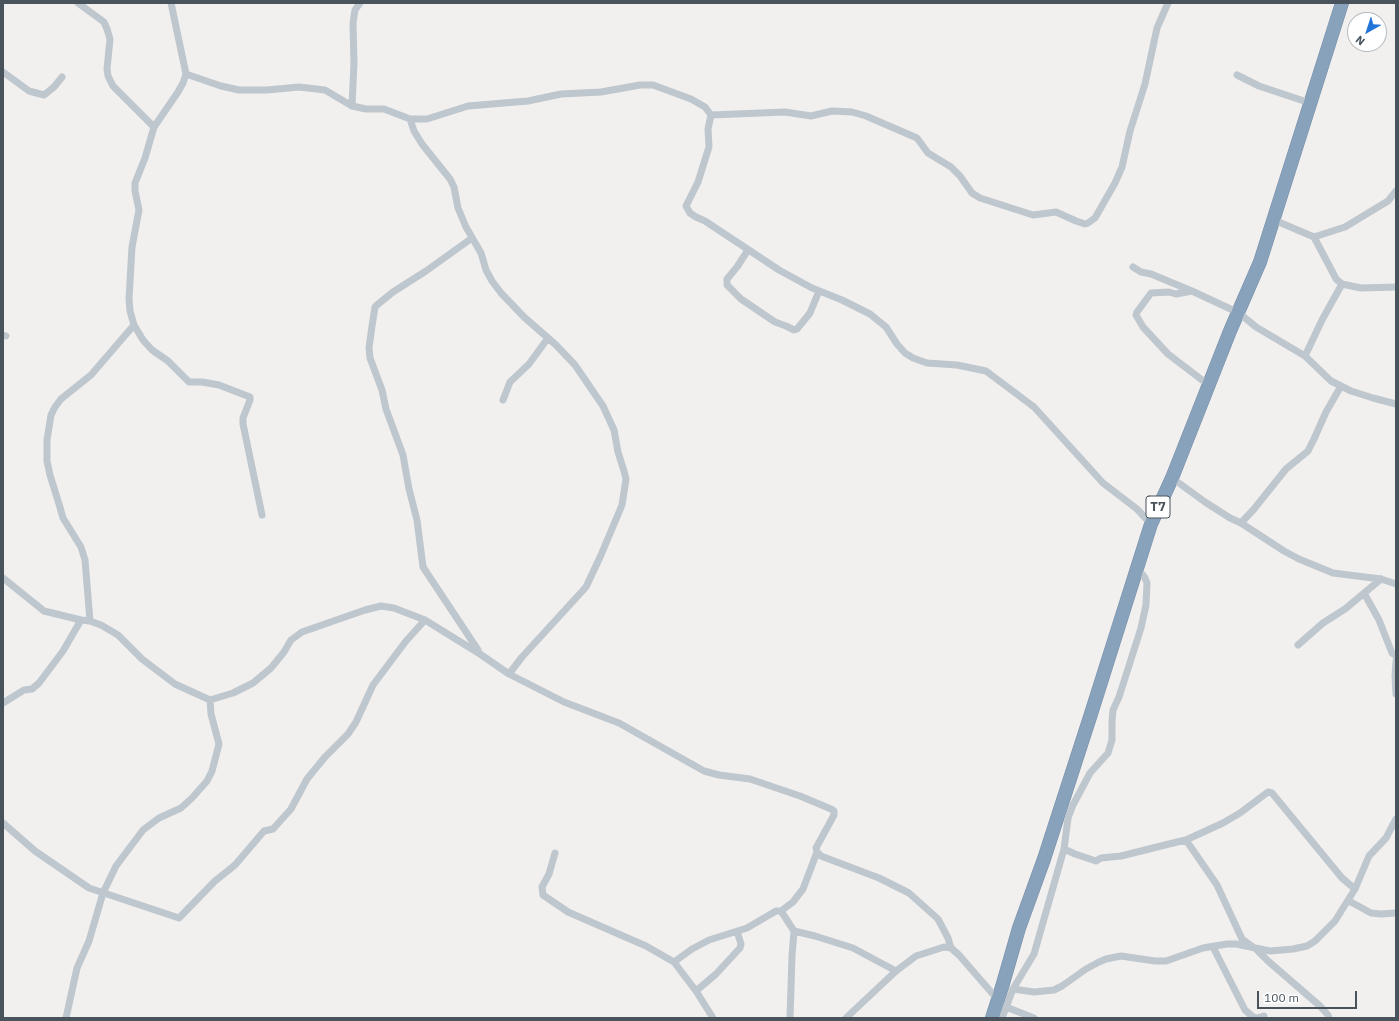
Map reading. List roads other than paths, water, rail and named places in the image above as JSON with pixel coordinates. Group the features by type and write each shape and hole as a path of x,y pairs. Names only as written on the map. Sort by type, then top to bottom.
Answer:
{"highway":[{"name":"T7","path":"992,1018 1002,1004 1019,928 1044,859 1138,569 1151,524 1172,478 1260,262 1342,3"}],"street":[{"path":"78,3 104,22 107,29 110,39 107,69 108,76 113,86 154,127"},
{"path":"171,3 186,74 178,92 154,127 145,158 135,183 139,210 132,247 129,299 130,311 134,325 143,340 152,350 168,361 189,382 202,382 219,385 250,397 243,418 243,424 262,515"},
{"path":"352,106 354,63 353,23 355,10 360,3"},
{"path":"711,115 795,112 811,116 832,111 852,112 866,116 916,138 928,153 951,167 960,176 972,193 980,198 1033,215 1056,212 1085,224 1095,218 1115,183 1122,167 1130,131 1145,84 1157,28 1168,3"},
{"path":"3,72 29,91 44,95 54,87 62,77"},
{"path":"186,74 221,86 239,90 267,90 299,87 325,90 352,106 366,109 384,109 410,119 428,119 468,106 528,101 561,94 601,92 640,85 653,85 691,99 705,107 711,115 708,129 708,152 698,182 686,206 687,210 779,270 819,291 856,307 880,322 886,326 905,353 913,358 927,363 957,365 986,370 1034,406 1103,483 1137,509 1151,524"},
{"path":"1237,75 1259,86 1310,103"},
{"path":"410,119 414,131 422,144 452,183 456,193 458,208 481,253 486,270 501,293 575,365 602,406 611,422 626,479 622,505 586,587 522,657 509,674"},
{"path":"1314,237 1345,227 1388,201 1396,191"},
{"path":"1274,220 1314,237 1336,279 1342,284 1361,288 1396,287"},
{"path":"472,238 393,292 375,307 369,348 370,358 382,390 386,409 404,460 409,489 417,520 423,567 480,654"},
{"path":"748,250 727,279 727,285 741,299 775,322 794,330 797,329 810,312 819,291"},
{"path":"1133,267 1141,272 1151,274 1192,291 1239,313 1256,327 1305,356 1331,381 1351,391 1396,404"},
{"path":"1305,356 1322,320 1342,284"},
{"path":"1192,291 1176,294 1169,292 1151,293 1136,315 1143,327 1168,354 1202,380 1210,383"},
{"path":"90,621 85,560 81,547 63,518 47,461 47,440 50,421 55,407 61,399 91,375 134,325"},
{"path":"503,400 510,382 529,364 548,338"},
{"path":"1241,523 1286,469 1308,451 1326,412 1341,386"},
{"path":"1172,478 1205,502 1299,560 1333,573 1381,579 1396,584"},
{"path":"1002,1018 1002,1004 1013,990 1034,954 1064,849 1068,818 1073,805 1090,773 1108,753 1112,740 1113,710 1119,697 1141,628 1146,605 1147,583 1138,569"},
{"path":"3,578 44,611 90,621 101,625 118,635 142,659 175,684 210,700 233,693 253,683 271,668 284,652 291,640 302,632 365,610 381,606 394,608 425,620 509,674 564,702 619,723 704,771 719,775 750,779 800,796 834,811 834,815 816,848 817,852 803,889 793,902 780,911 776,911 747,928 709,940 692,949 674,962"},
{"path":"1298,645 1327,620 1345,609 1381,579"},
{"path":"1364,593 1379,620 1392,653 1396,656"},
{"path":"3,702 24,690 32,689 38,683 63,651 80,620"},
{"path":"3,823 45,859 84,885 179,918 204,892 235,865 264,832 273,829 291,809 307,779 325,757 348,734 356,722 373,685 406,641 425,620"},
{"path":"1396,661 1396,694"},
{"path":"66,1018 76,968 89,941 103,892 116,866 143,830 159,818 181,808 207,781 212,771 219,744 211,714 210,700"},
{"path":"1064,849 1096,861 1101,858 1121,856 1186,840 1229,820 1268,792 1272,793 1342,878 1355,889"},
{"path":"1013,990 1034,992 1054,990 1086,969 1106,959 1121,956 1154,961 1166,961 1203,948 1236,944 1270,951 1282,951 1307,946 1315,941 1335,921 1349,901 1369,856 1386,838 1396,819"},
{"path":"1186,840 1217,885 1242,939 1256,949 1320,1006 1329,1018"},
{"path":"817,852 821,856 879,878 909,893 938,919 948,938 951,948"},
{"path":"555,853 549,874 542,887 543,895 568,912 646,946 674,962 714,1018"},
{"path":"1349,901 1371,913 1396,913"},
{"path":"780,911 794,932 790,1018"},
{"path":"696,991 716,974 740,948 741,944 737,931"},
{"path":"794,932 815,936 853,948 896,971"},
{"path":"846,1018 896,971 916,956 944,946 951,948 959,955 1002,1004 1034,1018"},
{"path":"1213,947 1245,1010 1253,1017 1257,1018 1264,1016"}]}
